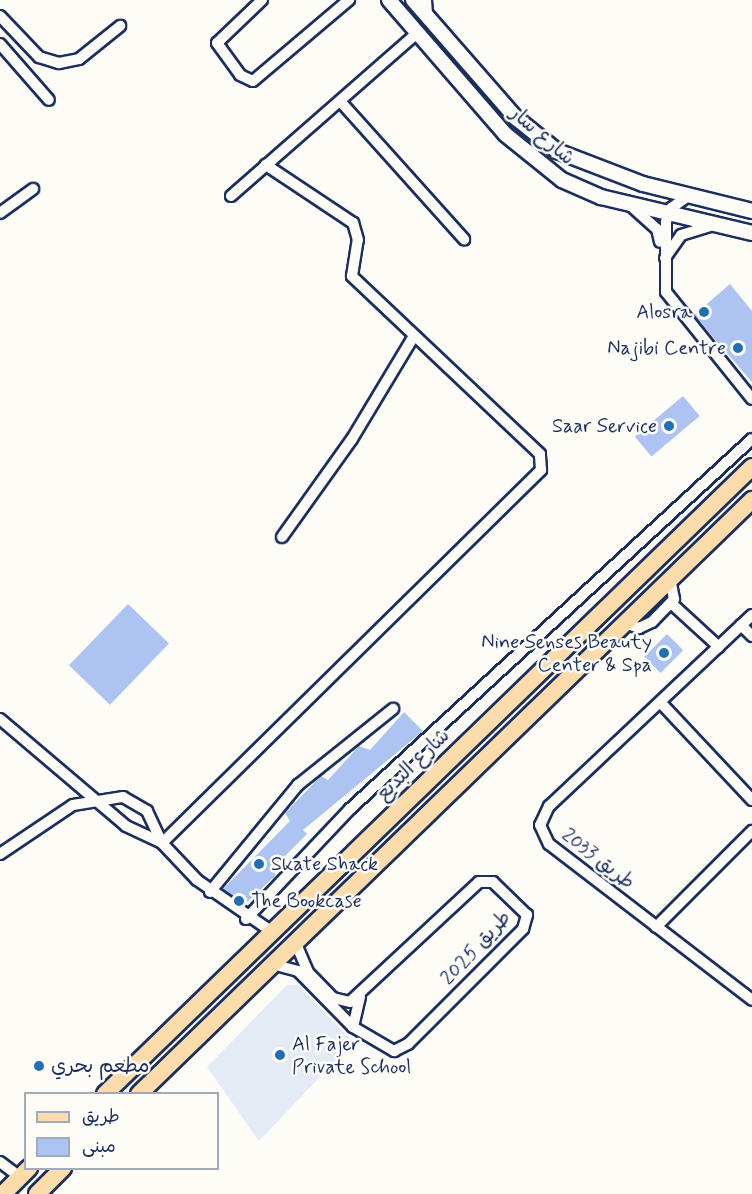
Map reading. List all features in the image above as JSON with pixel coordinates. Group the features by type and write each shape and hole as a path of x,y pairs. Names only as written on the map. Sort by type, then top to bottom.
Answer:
{"main road":[{"name":"شارع البديع","path":"107,1092 752,467"},
{"path":"141,1092 752,500"},
{"path":"37,1194 61,1170"},
{"path":"3,1194 24,1173"}],"street":[{"path":"262,0 217,43 240,75 253,81 349,0"},
{"name":"شارع سار","path":"389,0 538,164 589,194 669,211 752,233"},
{"name":"شارع سار","path":"413,0 541,140 592,166 687,197 752,210"},
{"path":"426,0 427,16"},
{"path":"0,16 39,57 59,63 79,59 120,26"},
{"path":"231,196 417,33"},
{"path":"0,44 49,100"},
{"path":"340,101 464,239"},
{"path":"162,843 541,471 540,454 352,276 358,240 353,223 266,165"},
{"path":"0,213 33,189"},
{"path":"663,263 669,211 687,197"},
{"path":"628,204 657,229 672,303 752,399"},
{"path":"663,263 681,235 718,224"},
{"path":"282,537 352,439 414,336"},
{"path":"246,919 350,809 752,439"},
{"path":"625,622 648,625 672,603 675,591 670,579"},
{"path":"672,603 719,646"},
{"name":"طريق 2033","path":"752,615 549,806 540,825 549,844 752,1000"},
{"path":"741,625 752,636"},
{"path":"660,704 752,800"},
{"path":"210,892 298,785 393,709"},
{"path":"0,719 136,833 162,843"},
{"path":"0,854 73,806 96,798 123,797 147,811 162,843 210,892 246,919 271,931"},
{"path":"656,927 752,831"},
{"name":"طريق 2025","path":"272,964 298,971 353,1027 383,1049 404,1048 523,929 526,910 493,882 479,882 360,997"},
{"path":"295,942 303,967 333,998 346,1003 360,997"},
{"path":"353,1027 360,997"},
{"path":"0,1161 24,1173"}],"shaded area":[{"name":"Al Fajer Private School","path":"287,985 298,985 353,1042 259,1141 207,1067"}],"building":[{"name":"Najibi Centre","path":"730,284 752,311 752,382 694,315"},
{"name":"Saar Service","path":"683,396 700,416 651,456 635,436"},
{"path":"128,604 169,644 110,705 69,665"},
{"name":"Nine Senses Beauty Center & Spa","path":"667,634 683,650 661,673 644,657"},
{"path":"404,712 423,731 303,830 307,834 272,869 276,875 245,904 223,889 290,821 285,813 321,776 328,780 359,746 370,750"}],"place":[{"name":"Alosra","path":"704,312"},
{"name":"Najibi Centre","path":"738,348"},
{"name":"Saar Service","path":"669,426"},
{"name":"Nine Senses Beauty Center & Spa","path":"664,653"},
{"name":"Skate Shack","path":"259,864"},
{"name":"The Bookcase","path":"239,901"},
{"name":"Al Fajer Private School","path":"280,1055"},
{"name":"مطعم بحري","path":"39,1066"}]}
